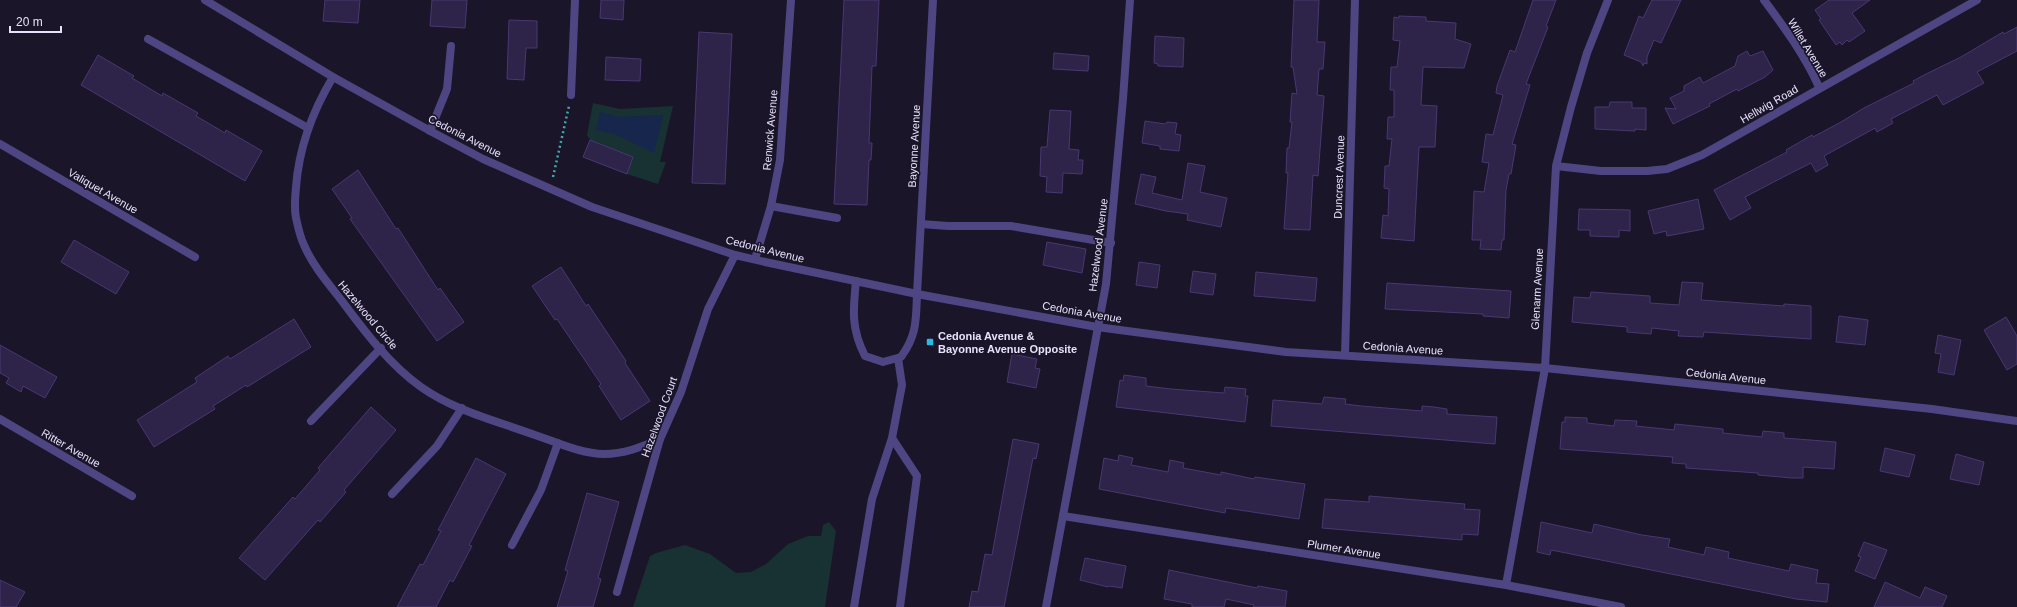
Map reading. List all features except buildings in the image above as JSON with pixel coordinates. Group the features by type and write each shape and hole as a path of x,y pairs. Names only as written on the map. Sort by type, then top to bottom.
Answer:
{"street":[{"name":"Cedonia Avenue","path":"205,0 333,77 483,159 592,207 735,255 917,294 1097,327 1279,351 1545,368 1932,409 2017,421"},
{"path":"571,95 575,0"},
{"name":"Renwick Avenue","path":"755,259 771,206 780,160 791,0"},
{"name":"Bayonne Avenue","path":"917,294 933,0"},
{"name":"Hazelwood Avenue","path":"1046,607 1106,284 1111,244 1130,0"},
{"name":"Duncrest Avenue","path":"1345,355 1355,0"},
{"name":"Glenarm Avenue","path":"1506,585 1545,368 1556,166 1587,53 1608,0"},
{"name":"Willet Avenue","path":"1764,0 1810,68 1819,87"},
{"name":"Hellwig Road","path":"1556,166 1626,173 1667,169 1702,155 1819,87 1977,0"},
{"path":"148,39 308,128"},
{"path":"430,131 447,89 451,46"},
{"name":"Hazelwood Circle","path":"333,77 320,98 302,143 295,194 296,216 303,244 318,270 365,332 397,367 420,386 462,408 558,443 601,454 613,454 634,450 660,439"},
{"name":"Valiquet Avenue","path":"0,144 195,257"},
{"path":"771,206 837,218"},
{"path":"921,224 942,226 1010,226 1111,244"},
{"name":"Hazelwood Court","path":"617,592 660,439 681,392 708,309 735,255"},
{"path":"856,281 852,314 857,340 865,356 883,362 901,357 911,344 916,324 917,294"},
{"path":"311,421 381,348"},
{"path":"854,607 872,499 892,438 902,385 898,358"},
{"path":"392,494 437,446 462,408"},
{"name":"Ritter Avenue","path":"0,419 132,496"},
{"path":"892,438 917,476 900,607"},
{"path":"512,545 541,490 558,443"},
{"name":"Plumer Avenue","path":"1063,516 1506,585 1621,607"}],"path":[{"path":"551,189 571,95"}],"green space":[{"path":"593,103 620,109 673,106 660,162 666,162 658,184 627,174 633,157 590,140 587,135"},
{"path":"829,522 836,531 825,607 633,607 650,556 656,553 685,545 710,554 736,573 751,572 766,564 788,544 808,536 821,536 823,525"}],"water":[{"path":"600,112 619,117 663,115 654,153 615,134 596,130"}],"place":[{"name":"Cedonia Avenue & Bayonne Avenue Opposite","path":"930,342"}]}
